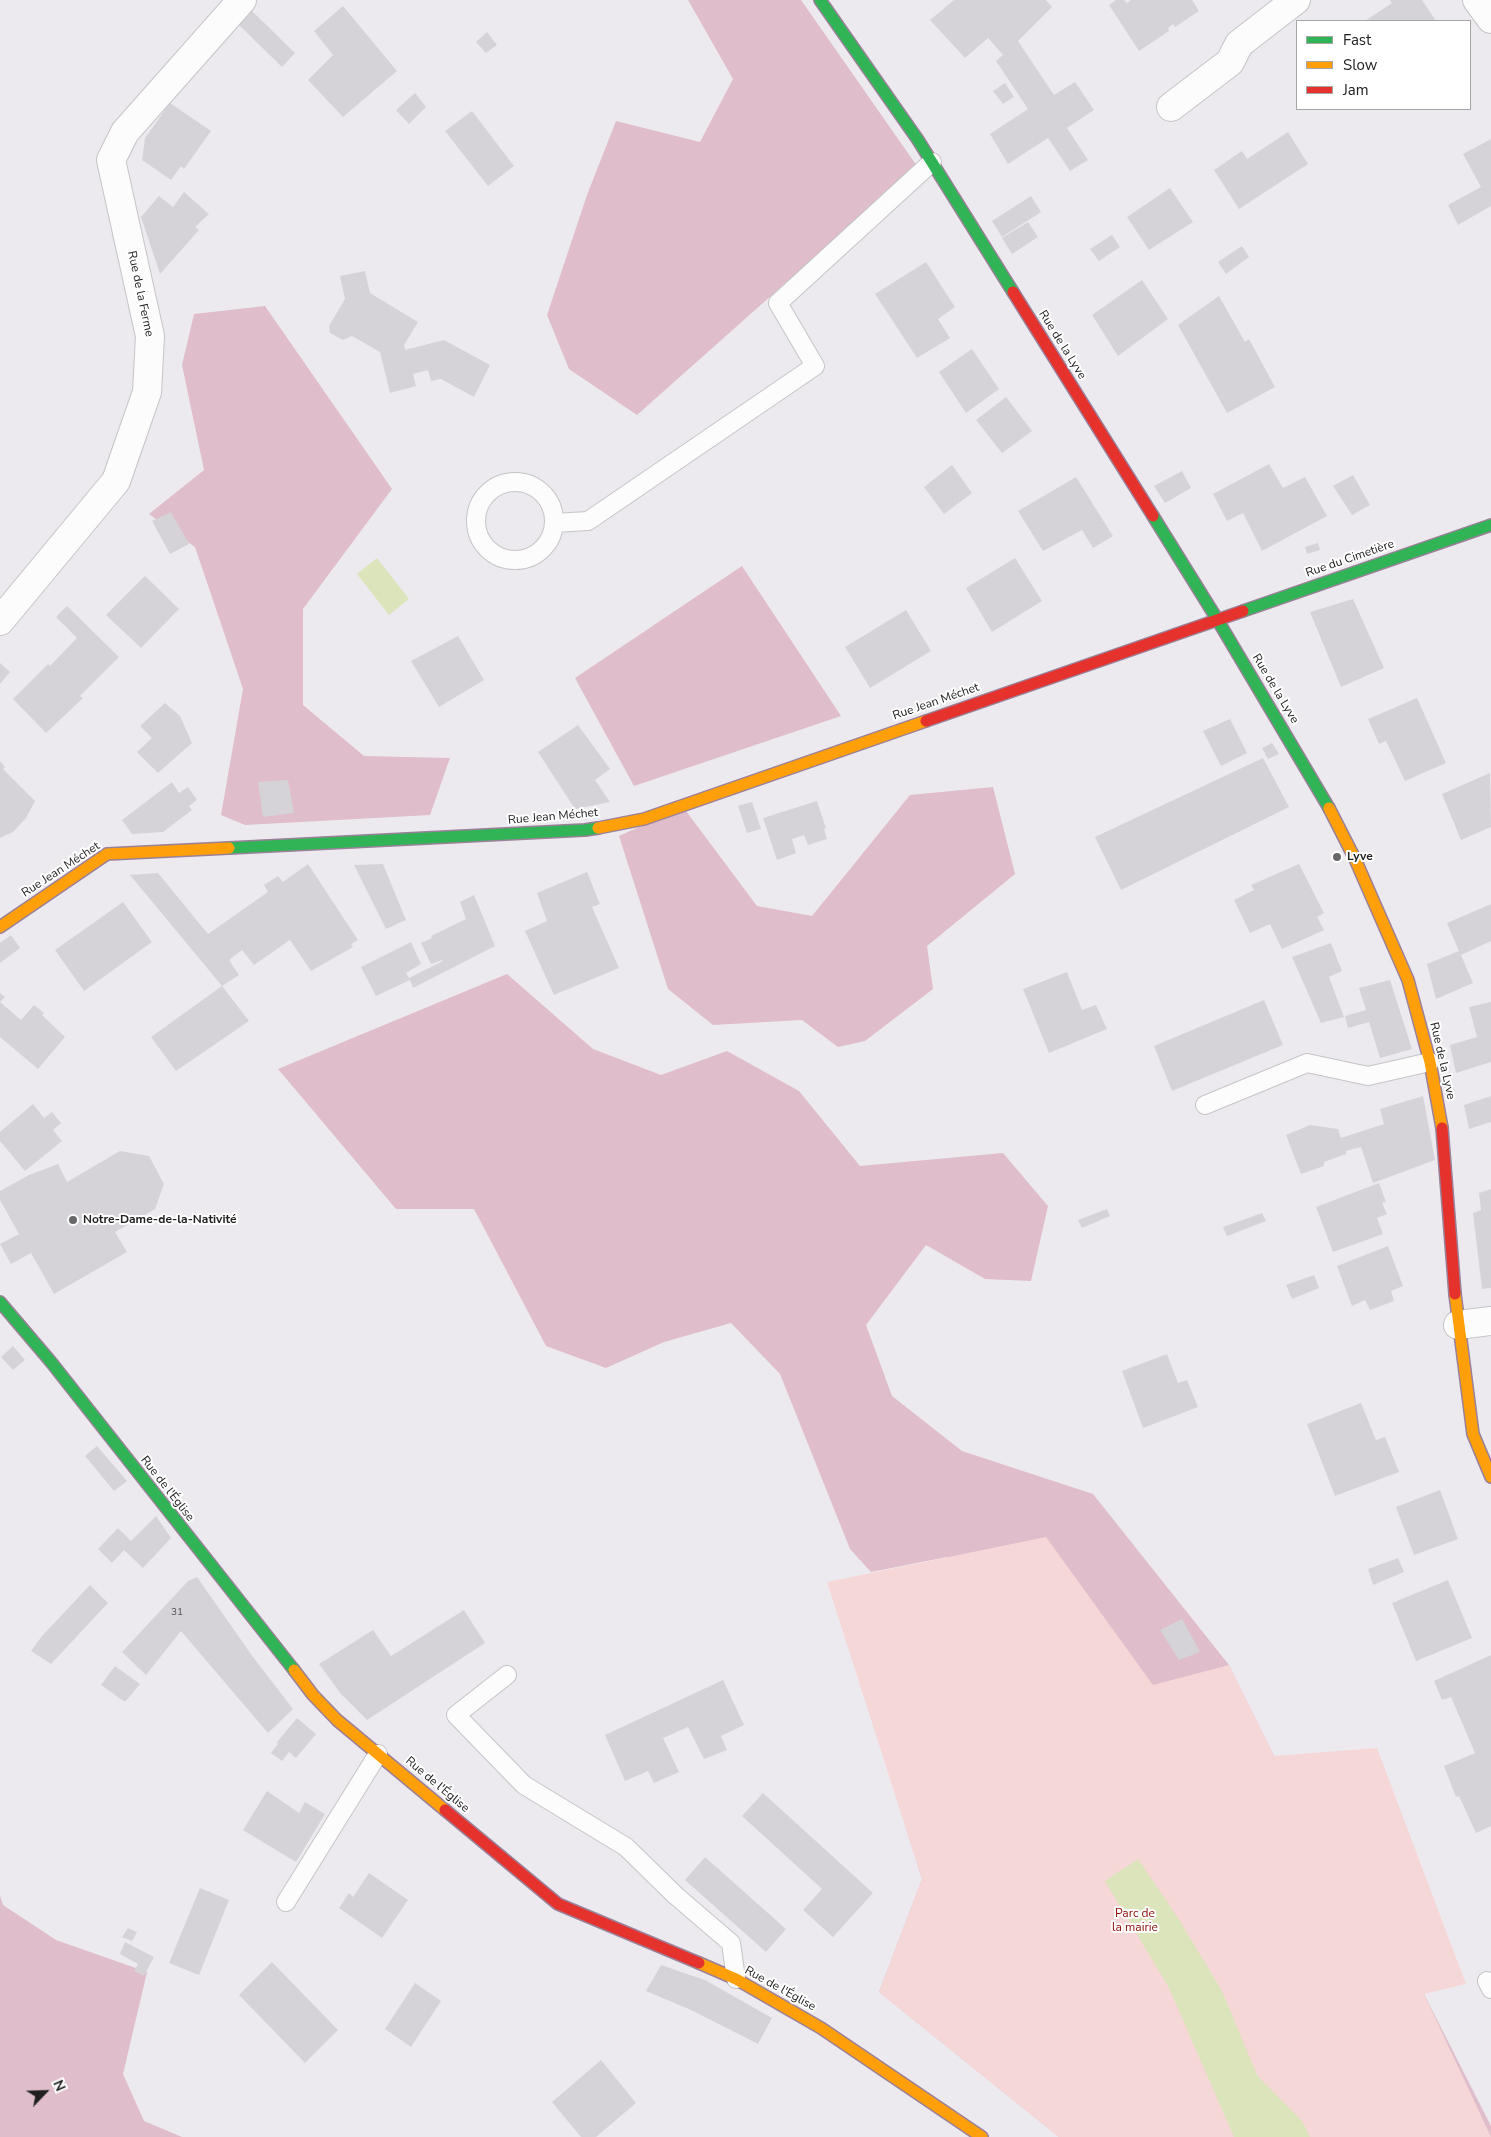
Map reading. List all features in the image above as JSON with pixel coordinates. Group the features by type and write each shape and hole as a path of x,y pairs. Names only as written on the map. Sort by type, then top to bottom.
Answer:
{"street":[{"name":"Rue de la Ferme","path":"0,621 116,481 147,392 150,336 111,160 125,132 242,0"},
{"name":"Rue de la Lyve","path":"820,0 932,162 1217,619 1326,801 1355,859 1408,980 1430,1062 1442,1128 1458,1325 1472,1434 1491,1477"},
{"path":"1172,106 1230,62 1238,44 1296,0"},
{"path":"1477,0 1491,19"},
{"name":"Rue du Cimetière","path":"1217,619 1491,525"},
{"name":"Rue Jean Méchet","path":"0,927 107,854 585,830 644,819 1217,619"},
{"name":"Rue de l'Église","path":"0,1302 51,1362 313,1695 337,1720 558,1904 736,1979 821,2028 982,2137"},
{"path":"1458,1325 1491,1322"}],"lane":[{"path":"554,523 588,521 815,366 778,303 932,162"},
{"path":"508,482 522,483 536,488 547,498 553,510 554,523 552,536 535,555 523,560 510,560 497,557 486,548 478,537 475,523 478,509 484,497 495,487 508,482"},
{"path":"1205,1105 1307,1063 1368,1076 1430,1062"},
{"path":"507,1675 456,1715 524,1785 626,1847 674,1895 731,1943 736,1979"},
{"path":"286,1902 378,1754"}],"green space":[{"path":"688,0 801,0 917,166 637,415 569,369 547,315 587,195 616,121 700,142 733,79"},
{"path":"265,306 392,489 303,609 303,705 364,756 450,758 430,815 245,825 221,815 243,689 195,547 149,514 204,470 182,365 194,314"},
{"path":"742,566 841,716 634,786 575,678"},
{"path":"993,787 1015,874 927,946 933,989 865,1041 838,1047 802,1020 713,1025 668,989 619,836 683,807 757,906 812,916 910,795"},
{"path":"507,974 593,1049 661,1075 727,1051 799,1091 860,1166 1003,1153 1048,1206 1031,1281 985,1279 926,1245 866,1325 892,1396 962,1451 1093,1494 1229,1665 1274,1756 1424,1994 1491,2126 1491,2137 1059,2137 879,1992 922,1879 898,1803 947,1557 871,1572 850,1549 780,1374 731,1323 664,1342 606,1368 546,1346 474,1209 396,1209 278,1069"},
{"name":"Parc de la mairie","path":"1046,1537 1153,1685 1229,1665 1274,1756 1377,1748 1466,1984 1424,1994 1491,2137 1059,2137 879,1992 922,1879 827,1582"},
{"path":"0,1896 3,1905 56,1940 147,1972 123,2074 144,2121 182,2137 0,2137"}],"shaded area":[{"path":"377,558 409,599 389,615 357,574"},
{"path":"1138,1859 1178,1918 1222,1991 1257,2075 1302,2121 1310,2137 1234,2137 1169,1988 1105,1881"}],"building":[{"path":"954,0 1046,0 1052,7 1018,41 1054,95 1075,82 1094,110 1067,128 1088,160 1070,171 1048,138 1008,164 990,134 1028,109 996,61 1003,55 988,38 965,58 930,20"},
{"path":"1116,0 1124,0 1127,3 1131,0 1192,0 1199,11 1175,27 1173,24 1168,28 1169,31 1139,51 1109,5"},
{"path":"1390,0 1422,0 1435,20 1366,20 1392,3"},
{"path":"343,6 397,71 343,117 308,80 333,55 314,31"},
{"path":"252,11 295,53 282,67 239,25"},
{"path":"487,32 497,45 486,53 476,42"},
{"path":"1005,83 1014,97 1003,104 993,91"},
{"path":"415,93 426,107 409,124 396,110"},
{"path":"170,103 211,131 184,169 181,166 171,180 142,160 145,138"},
{"path":"472,111 514,166 488,186 445,131"},
{"path":"1288,132 1308,164 1239,209 1214,170 1242,151 1247,159"},
{"path":"1491,139 1491,206 1458,225 1448,205 1481,187 1463,154"},
{"path":"1170,188 1193,222 1149,250 1127,217"},
{"path":"184,192 209,214 195,227 199,230 160,274 141,217 159,196 173,207"},
{"path":"1031,196 1041,212 1002,237 992,221"},
{"path":"1028,222 1038,237 1012,254 1002,238"},
{"path":"1112,235 1120,247 1099,261 1090,249"},
{"path":"1242,246 1249,257 1226,274 1218,262"},
{"path":"926,262 955,307 938,319 950,338 917,358 875,294"},
{"path":"365,271 370,293 418,322 404,345 405,350 444,340 490,365 474,397 441,379 431,381 428,370 413,374 416,386 390,393 380,352 352,336 343,340 330,333 329,326 345,299 340,276"},
{"path":"1142,280 1168,319 1118,356 1092,315"},
{"path":"1219,296 1245,342 1249,339 1275,387 1227,413 1178,325"},
{"path":"972,349 999,389 966,413 939,372"},
{"path":"1006,397 1032,431 1002,453 976,420"},
{"path":"1269,464 1283,488 1305,477 1327,516 1262,551 1243,513 1227,521 1213,494"},
{"path":"952,465 972,493 944,514 924,487"},
{"path":"1182,471 1191,488 1165,503 1154,486"},
{"path":"1353,475 1370,505 1352,515 1333,486"},
{"path":"1076,477 1113,536 1093,548 1082,530 1043,551 1018,511"},
{"path":"171,512 189,544 170,554 152,521"},
{"path":"1318,543 1320,550 1307,554 1305,547"},
{"path":"1015,558 1042,601 992,632 966,588"},
{"path":"145,576 179,609 141,648 106,615"},
{"path":"1353,599 1384,668 1341,687 1310,612"},
{"path":"67,606 119,657 80,696 83,698 46,733 13,699 48,664 50,666 77,638 56,617"},
{"path":"906,610 931,651 870,688 845,647"},
{"path":"458,636 484,680 439,707 411,661"},
{"path":"0,663 10,672 0,684"},
{"path":"1417,698 1446,763 1405,781 1386,741 1379,744 1368,719"},
{"path":"165,703 180,716 192,743 158,773 137,752 152,738 140,726"},
{"path":"1230,719 1247,753 1221,766 1203,731"},
{"path":"578,725 610,769 595,780 610,802 575,809 538,752"},
{"path":"1272,743 1279,754 1268,759 1262,748"},
{"path":"1263,758 1289,807 1121,890 1095,837"},
{"path":"0,761 5,767 3,769 35,801 26,818 13,832 0,838"},
{"path":"1490,773 1491,827 1461,840 1442,794"},
{"path":"288,780 294,813 263,817 258,782"},
{"path":"172,782 179,793 188,787 197,800 189,806 192,810 163,832 132,834 122,820"},
{"path":"817,801 826,828 824,829 827,839 808,845 804,835 792,839 796,853 777,860 763,818"},
{"path":"752,802 761,829 747,833 738,806"},
{"path":"308,864 358,940 351,944 353,947 311,971 290,940 254,965 242,950 229,960 239,975 222,986 130,875 158,873 208,934 268,892 264,885 278,876 283,882"},
{"path":"383,864 406,920 386,929 354,865"},
{"path":"1299,864 1324,913 1317,917 1324,930 1282,949 1270,924 1250,933 1234,900 1254,890 1251,885"},
{"path":"587,872 600,904 592,907 619,968 554,995 525,931 547,921 537,893"},
{"path":"474,895 495,946 413,988 410,980 376,996 361,967 411,942 421,964 406,973 409,978 443,961 431,964 421,943 466,919 460,902"},
{"path":"123,902 152,942 84,991 55,950"},
{"path":"1491,904 1491,941 1461,955 1473,983 1436,999 1427,964 1459,951 1447,923"},
{"path":"11,935 20,948 0,963 0,943"},
{"path":"1331,943 1342,971 1329,977 1344,1017 1321,1023 1292,957"},
{"path":"1067,972 1082,1010 1096,1005 1107,1029 1049,1053 1023,989"},
{"path":"1390,980 1412,1049 1380,1058 1369,1022 1348,1028 1345,1016 1366,1010 1359,988"},
{"path":"222,986 249,1021 176,1071 151,1037"},
{"path":"0,993 5,997 0,1002"},
{"path":"1264,1000 1283,1045 1172,1091 1154,1046"},
{"path":"0,1002 21,1020 34,1005 44,1013 42,1015 65,1037 38,1069 0,1037"},
{"path":"1491,1002 1491,1062 1456,1073 1450,1045 1477,1037 1469,1007"},
{"path":"1423,1096 1435,1160 1373,1183 1361,1147 1346,1151 1346,1154 1324,1162 1324,1166 1301,1174 1286,1135 1310,1125 1338,1129 1341,1138 1384,1124 1380,1109"},
{"path":"1491,1096 1491,1122 1469,1129 1464,1105"},
{"path":"33,1104 44,1118 52,1112 61,1123 53,1130 62,1141 25,1171 0,1141 0,1132"},
{"name":"Notre-Dame-de-la-Nativité","path":"120,1151 149,1156 164,1184 155,1209 115,1232 127,1252 54,1294 31,1253 11,1264 0,1244 19,1234 0,1200 0,1191 29,1175 58,1164 67,1182"},
{"path":"1379,1183 1386,1202 1382,1203 1387,1214 1377,1218 1383,1234 1333,1252 1316,1207"},
{"path":"1491,1189 1491,1288 1482,1289 1473,1213 1481,1210 1479,1193"},
{"path":"1107,1209 1110,1216 1082,1228 1078,1220"},
{"path":"1262,1213 1266,1221 1227,1236 1223,1227"},
{"path":"1388,1246 1403,1286 1391,1291 1394,1301 1370,1310 1365,1300 1352,1306 1337,1266"},
{"path":"1314,1275 1319,1288 1292,1299 1286,1285"},
{"path":"13,1346 25,1360 13,1370 1,1357"},
{"path":"1167,1354 1178,1383 1187,1380 1198,1407 1143,1428 1122,1371"},
{"path":"1361,1403 1376,1440 1385,1437 1399,1472 1335,1496 1307,1424"},
{"path":"97,1446 127,1481 114,1491 85,1456"},
{"path":"1440,1490 1458,1539 1414,1555 1396,1507"},
{"path":"156,1516 171,1538 143,1568 124,1550 112,1563 98,1549 118,1528 131,1541"},
{"path":"1398,1558 1404,1572 1373,1585 1368,1569"},
{"path":"197,1577 253,1657 293,1709 268,1733 181,1631 146,1675 122,1652 188,1581"},
{"path":"1448,1580 1472,1638 1416,1661 1392,1603"},
{"path":"90,1585 108,1603 51,1664 31,1651 42,1636"},
{"path":"464,1610 485,1643 367,1720 341,1694 319,1664 373,1630 391,1656"},
{"path":"1182,1619 1200,1652 1179,1660 1160,1630"},
{"path":"1491,1655 1491,1826 1476,1833 1459,1796 1456,1797 1444,1766 1475,1753 1451,1697 1442,1700 1434,1681"},
{"path":"115,1666 140,1684 125,1702 101,1685"},
{"path":"723,1680 744,1725 721,1736 727,1750 704,1759 688,1727 663,1738 679,1772 654,1783 648,1771 625,1781 605,1735"},
{"path":"297,1718 316,1734 296,1758 289,1752 282,1761 271,1753 278,1744 277,1742"},
{"path":"267,1791 299,1813 305,1802 325,1814 296,1862 243,1830"},
{"path":"763,1793 873,1893 833,1937 803,1910 822,1889 742,1816"},
{"path":"705,1857 786,1929 766,1952 685,1880"},
{"path":"369,1873 408,1900 382,1938 339,1908 349,1893 353,1897"},
{"path":"200,1888 229,1900 199,1975 169,1963"},
{"path":"128,1928 137,1932 132,1941 122,1937"},
{"path":"125,1942 154,1957 144,1976 134,1971 138,1964 120,1954"},
{"path":"272,1962 338,2030 305,2063 239,1995"},
{"path":"661,1965 705,1980 772,2018 758,2044 691,2010 646,1991"},
{"path":"415,1983 441,2001 411,2047 385,2029"},
{"path":"601,2060 636,2103 596,2137 581,2137 552,2102"}],"traffic: fast":[{"path":"820,0 918,140 1013,292"},
{"path":"1153,516 1217,619 1329,808"},
{"path":"1243,611 1491,525"},
{"path":"229,848 598,828"},
{"path":"0,1302 51,1362 294,1670"}],"traffic: slow":[{"path":"598,828 644,819 926,721"},
{"path":"1329,808 1355,859 1408,980 1430,1062 1442,1128"},
{"path":"0,927 107,854 229,848"},
{"path":"1455,1294 1473,1434 1491,1477"},
{"path":"294,1670 313,1695 337,1720 445,1810"},
{"path":"699,1963 736,1979 821,2028 982,2137"}],"traffic: jam":[{"path":"1013,292 1153,516"},
{"path":"926,721 1243,611"},
{"path":"1442,1128 1455,1294"},
{"path":"445,1810 558,1904 699,1963"}],"place":[{"name":"Lyve","path":"1337,857"},
{"name":"Notre-Dame-de-la-Nativité","path":"73,1220"}]}
